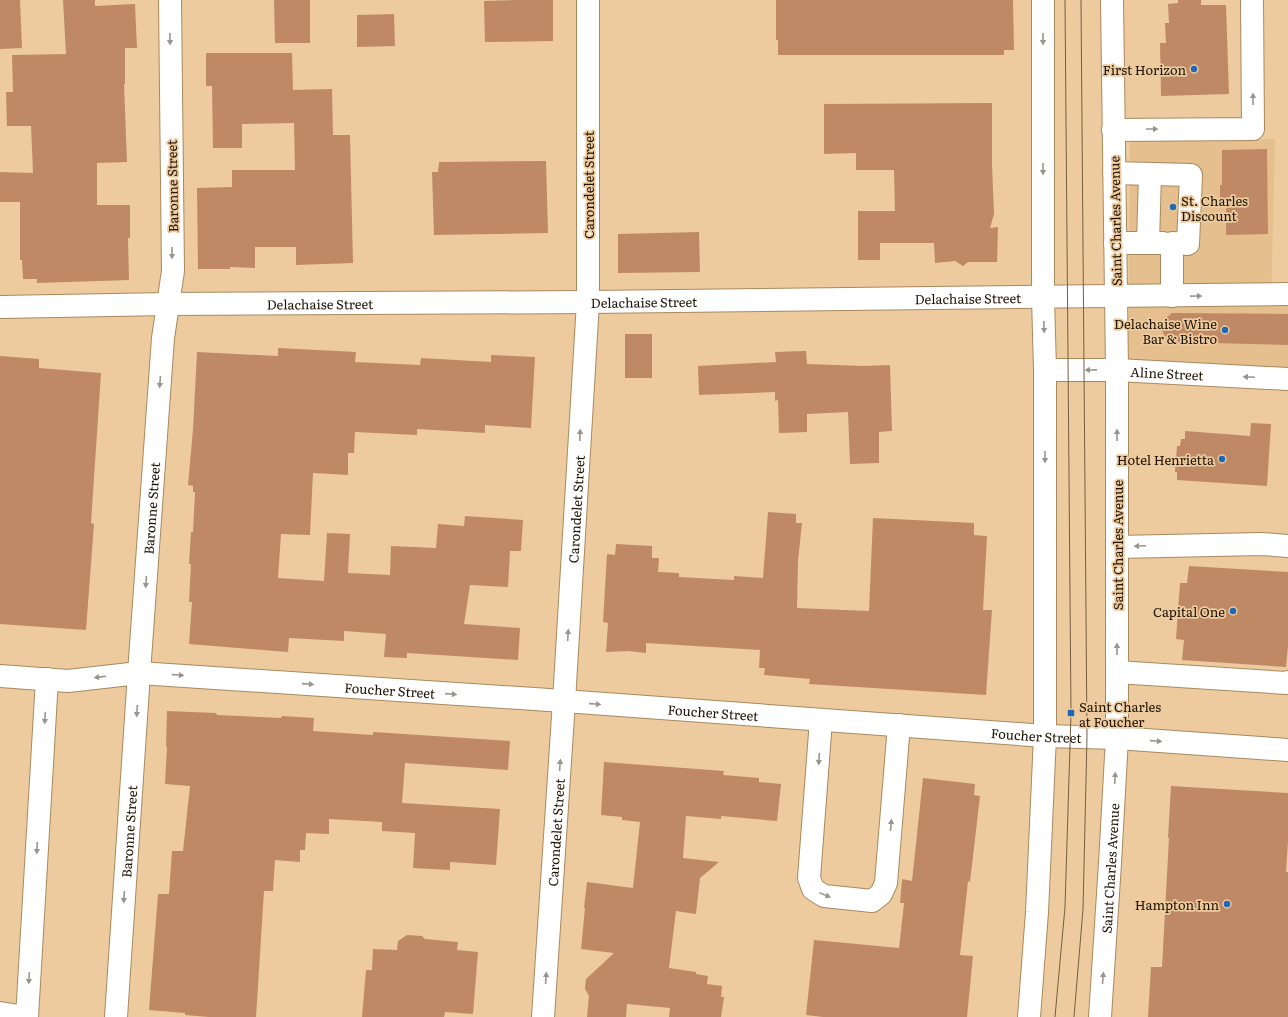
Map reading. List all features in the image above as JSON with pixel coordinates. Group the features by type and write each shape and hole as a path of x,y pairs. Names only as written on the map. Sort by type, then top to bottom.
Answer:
{"street":[{"name":"Baronne Street","path":"116,1017 163,338 172,271 170,0"},
{"name":"Carondelet Street","path":"543,1017 588,302 588,0"},
{"path":"1029,1017 1037,912 1045,736 1045,370 1043,298 1042,0"},
{"name":"Saint Charles Avenue","path":"1100,1017 1117,738 1116,370 1112,0"},
{"path":"1114,130 1253,129 1252,0"},
{"path":"1114,173 1191,175 1188,244 1115,243"},
{"path":"1148,243 1150,174"},
{"path":"1172,243 1172,296"},
{"name":"Delachaise Street","path":"0,307 168,304 1043,298 1288,294"},
{"name":"Aline Street","path":"1045,370 1116,370 1288,379"},
{"path":"1117,547 1262,544 1288,546"},
{"name":"Foucher Street","path":"0,676 68,681 139,672 1045,736 1117,738 1288,750"},
{"path":"1117,672 1288,682"},
{"path":"0,1013 26,1017 47,679"},
{"path":"821,720 809,878 814,889 824,896 872,901 881,894 886,883 899,726"}],"shaded area":[{"path":"1275,139 1271,306 1288,306 1288,370 1128,363 1130,141"}],"building":[{"path":"0,0 20,0 22,48 0,49"},
{"path":"63,0 95,0 95,6 135,4 137,48 125,48 124,84 127,162 97,163 97,205 130,205 130,238 128,238 129,280 37,283 37,279 23,279 22,260 20,260 20,202 0,202 0,172 33,173 31,126 7,126 6,92 13,92 12,55 66,54"},
{"path":"274,0 310,0 310,43 275,43"},
{"path":"553,0 553,41 485,42 484,1"},
{"path":"776,0 1013,0 1014,50 1004,50 1004,55 778,55 778,40 776,40"},
{"name":"First Horizon","path":"1178,0 1201,0 1201,5 1226,5 1229,94 1161,96 1160,43 1166,43 1165,23 1169,23 1168,4 1178,3"},
{"path":"394,14 395,46 357,47 357,15"},
{"path":"206,53 292,53 293,90 332,89 333,135 350,135 353,263 296,265 296,247 255,247 255,268 230,267 230,269 198,269 197,188 232,187 232,170 295,170 294,123 242,124 242,148 213,148 212,86 206,86"},
{"path":"992,103 994,214 990,228 998,227 997,262 968,262 963,266 955,261 935,263 934,243 880,243 880,260 858,260 858,211 895,211 894,170 856,170 856,153 824,154 824,104"},
{"path":"1267,149 1268,234 1226,235 1226,207 1220,207 1220,185 1222,185 1222,150"},
{"path":"546,161 548,233 434,235 432,172 438,172 439,162"},
{"path":"699,232 700,272 618,273 618,234"},
{"name":"Delachaise Wine Bar & Bistro","path":"1172,313 1288,314 1288,345 1172,342 1165,336 1161,329 1165,319"},
{"path":"625,334 652,334 652,378 625,378"},
{"path":"278,348 356,352 355,362 420,365 421,358 491,362 491,355 535,357 531,428 485,425 485,433 417,429 417,435 355,432 354,453 348,453 348,475 313,473 310,535 281,534 278,578 324,581 327,533 350,534 348,573 390,575 391,546 436,548 438,524 464,526 465,516 523,520 521,551 510,551 508,587 470,585 464,624 520,628 518,660 407,653 407,658 384,657 386,634 344,631 344,641 289,638 288,652 189,644 192,602 189,602 191,564 189,564 191,532 193,532 195,492 193,492 193,486 188,485 193,429 197,352 278,356"},
{"path":"806,351 807,364 864,366 890,365 892,431 879,432 879,463 850,464 848,412 807,414 807,432 779,433 778,400 775,401 775,392 699,395 698,366 776,362 775,352"},
{"path":"0,356 39,359 39,368 101,373 91,523 94,524 86,630 0,624"},
{"name":"Hotel Henrietta","path":"1251,423 1271,424 1267,486 1177,480 1177,472 1175,472 1177,446 1180,446 1181,439 1185,439 1185,431 1250,436"},
{"path":"768,512 796,514 796,523 802,523 798,561 797,608 869,611 873,518 974,523 974,535 987,536 983,610 992,610 986,695 809,684 810,679 764,675 765,668 759,668 760,650 646,643 646,653 628,651 606,652 608,623 603,622 607,554 615,555 616,544 652,546 652,558 659,558 658,572 679,573 679,577 734,580 734,576 763,578"},
{"name":"Capital One","path":"1189,566 1288,572 1288,646 1286,667 1182,660 1184,640 1176,639 1180,583 1187,583"},
{"path":"167,711 216,713 217,715 314,718 313,731 373,735 373,732 510,741 508,770 405,763 402,803 500,809 496,865 450,862 450,870 413,868 415,833 382,831 382,822 329,819 329,834 306,833 305,850 300,850 300,862 275,860 273,891 264,891 256,1017 209,1017 149,1010 158,894 169,894 172,851 183,851 190,786 165,784"},
{"path":"604,762 724,771 723,775 759,778 759,782 781,784 777,821 721,816 721,819 686,816 683,858 719,862 700,878 696,914 676,911 669,968 696,972 696,974 708,976 707,984 722,986 721,997 724,997 721,1017 669,1017 670,1008 627,1004 626,1017 587,1017 589,996 585,989 586,979 614,953 581,949 587,882 633,888 640,822 622,820 622,817 601,815"},
{"path":"923,778 975,784 974,795 980,796 970,882 968,881 960,955 973,956 967,1017 823,1017 806,1015 814,940 899,948 904,903 900,903 902,879 912,881"},
{"path":"1171,786 1288,793 1288,841 1286,872 1288,872 1288,1017 1148,1017 1151,967 1162,967"},
{"path":"407,935 422,936 425,939 458,942 457,950 478,952 473,1014 445,1012 444,1017 362,1017 366,970 372,970 373,949 397,950 398,941"}],"tram line":[{"path":"1055,1017 1065,907 1071,713 1065,0"},
{"path":"1074,1017 1083,909 1087,737 1081,0"}],"place":[{"name":"First Horizon","path":"1194,69"},
{"name":"St. Charles Discount","path":"1173,207"},
{"name":"Delachaise Wine Bar & Bistro","path":"1225,330"},
{"name":"Hotel Henrietta","path":"1222,459"},
{"name":"Capital One","path":"1233,611"},
{"name":"Saint Charles at Foucher","path":"1071,713"},
{"name":"Hampton Inn","path":"1227,904"}]}
